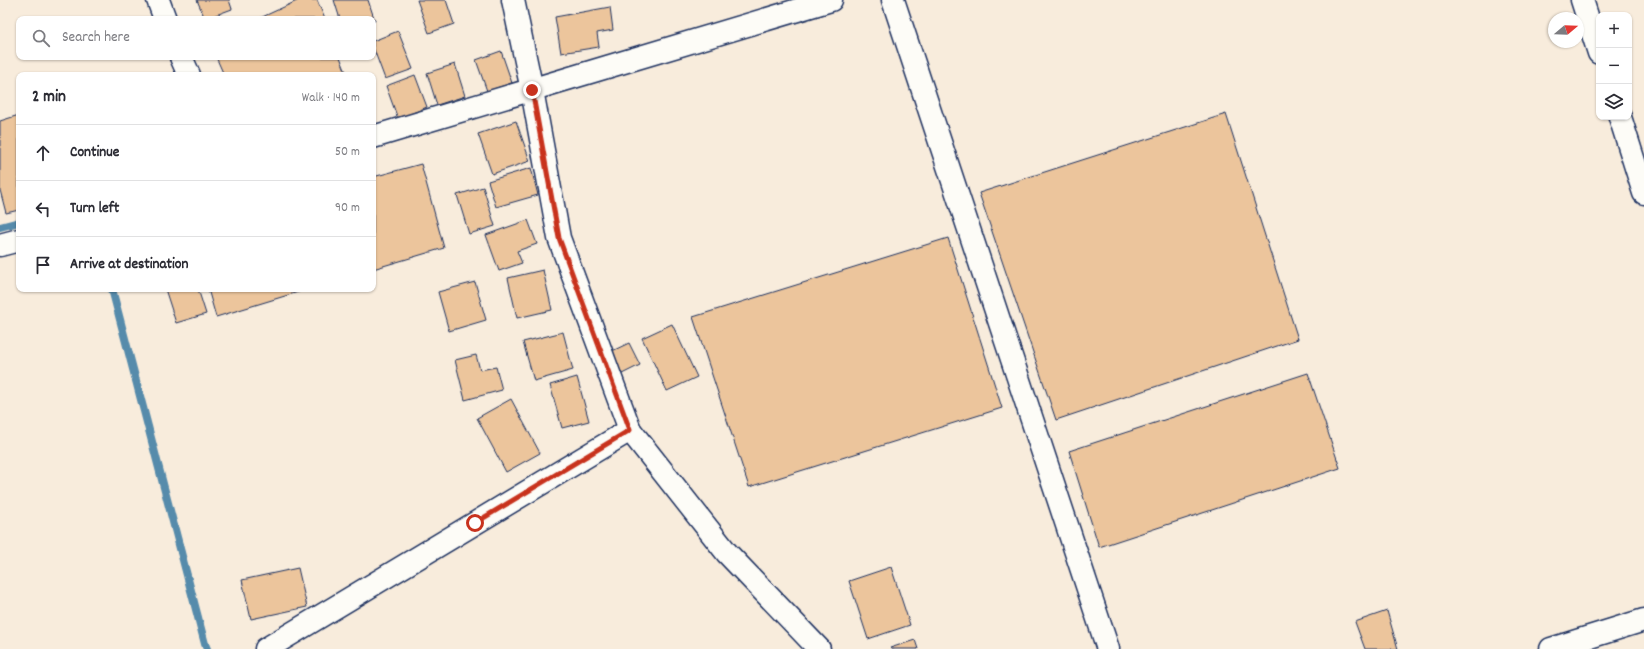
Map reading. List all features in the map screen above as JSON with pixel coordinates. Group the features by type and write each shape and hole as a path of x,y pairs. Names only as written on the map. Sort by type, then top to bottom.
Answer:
{"street":[{"path":"158,0 165,16"},
{"path":"513,0 532,90 559,238 630,430 727,553 819,649"},
{"path":"376,135 831,0"},
{"path":"893,0 1108,649"},
{"path":"1582,0 1597,48"},
{"path":"182,60 188,72"},
{"path":"1621,120 1644,193"},
{"path":"0,246 16,241"},
{"path":"266,649 630,430"},
{"path":"1550,649 1644,620"}],"building":[{"path":"197,0 229,0 232,9 213,16 204,16"},
{"path":"299,0 317,0 324,16 264,16"},
{"path":"334,0 368,0 373,16 339,16"},
{"path":"417,0 446,0 454,24 429,33"},
{"path":"610,7 613,30 597,33 599,47 561,53 555,17"},
{"path":"398,31 413,69 385,79 376,55 376,40"},
{"path":"501,51 512,83 487,91 476,60"},
{"path":"217,60 341,60 346,72 223,72"},
{"path":"455,64 465,96 437,105 427,73"},
{"path":"415,75 427,107 398,119 386,86"},
{"path":"1226,114 1298,339 1056,420 979,193"},
{"path":"16,116 16,211 6,213 0,190 0,121"},
{"path":"516,121 530,161 492,174 478,134"},
{"path":"421,164 444,248 376,268 376,176"},
{"path":"531,168 538,195 496,207 488,181"},
{"path":"483,187 495,226 469,234 457,195"},
{"path":"528,220 537,244 517,251 522,263 499,271 486,235"},
{"path":"948,238 1002,408 749,487 693,317"},
{"path":"543,270 552,310 517,318 508,278"},
{"path":"475,282 486,320 449,331 438,292"},
{"path":"166,292 199,292 206,314 176,323"},
{"path":"209,292 298,292 216,317"},
{"path":"672,324 697,377 667,391 642,338"},
{"path":"563,332 573,370 534,381 523,342"},
{"path":"629,343 640,365 620,375 608,353"},
{"path":"476,355 480,370 496,367 502,390 465,400 455,360"},
{"path":"1308,373 1340,468 1099,547 1069,451"},
{"path":"577,377 589,421 562,428 550,385"},
{"path":"511,399 540,453 506,472 477,418"},
{"path":"891,567 910,625 868,639 849,581"},
{"path":"298,568 307,607 251,619 242,580"},
{"path":"1387,611 1398,649 1365,649 1355,622"},
{"path":"915,640 918,649 890,648"}],"waterway":[{"path":"0,227 16,223"},
{"path":"113,292 207,649"}],"route":[{"path":"475,523 630,430 559,238 532,90"}]}
